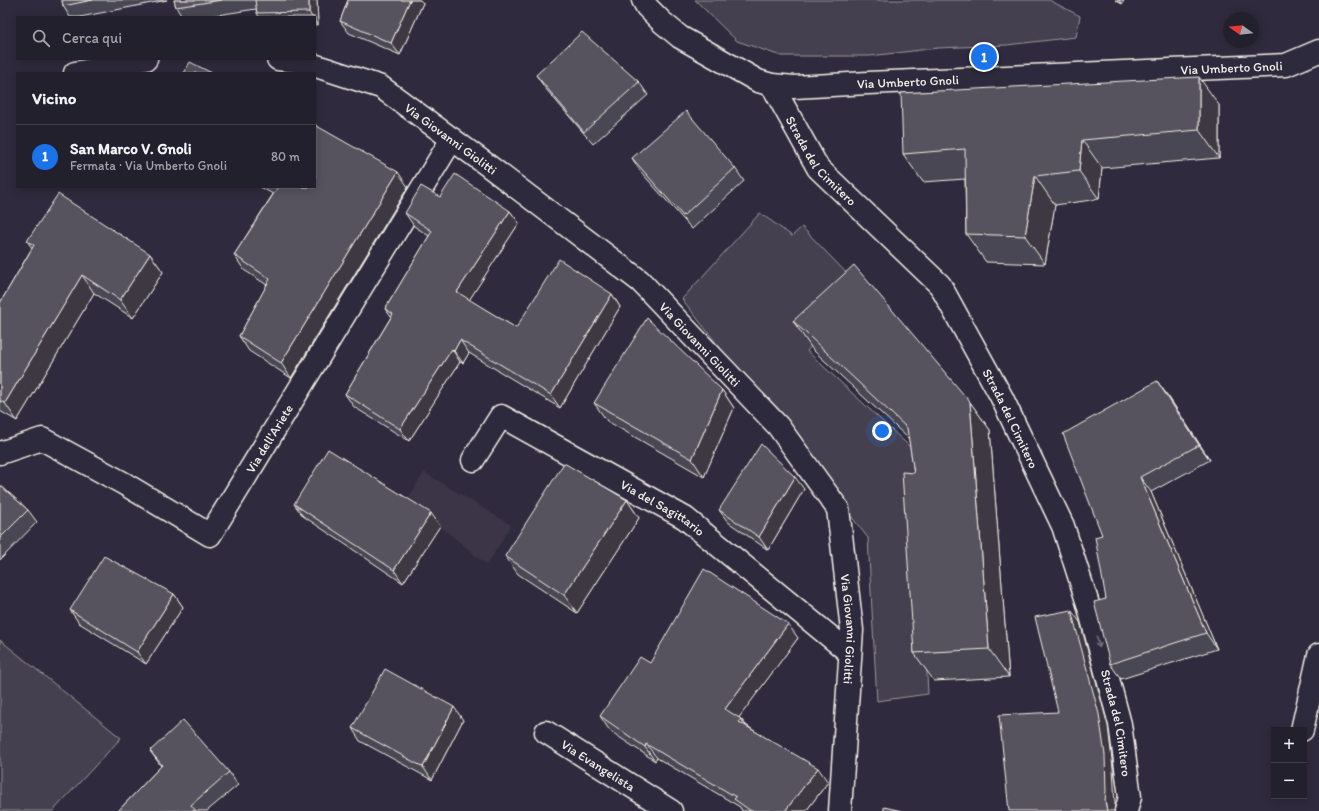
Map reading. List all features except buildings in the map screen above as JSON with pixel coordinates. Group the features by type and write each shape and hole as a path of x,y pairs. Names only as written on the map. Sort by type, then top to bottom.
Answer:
{"street":[{"name":"Via Umberto Gnoli","path":"643,0 647,7 680,37 758,81 772,85 794,87 875,82 1076,75 1286,65 1319,51"},
{"path":"80,72 141,60"},
{"name":"Via Giovanni Giolitti","path":"287,60 304,62 381,87 452,139 640,281 778,426 838,509 852,630 840,811"},
{"name":"Strada del Cimitero","path":"772,85 818,168 940,285 1001,396 1063,526 1088,604 1120,724 1130,796 1126,811"},
{"name":"Via dell'Ariete","path":"0,453 42,439 123,483 210,535 452,139"},
{"name":"Via del Sagittario","path":"473,460 501,416 685,518 850,654"},
{"path":"1303,727 1319,655"},
{"name":"Via Evangelista","path":"546,732 671,811"}],"shaded area":[{"path":"695,0 1049,0 1080,16 1076,37 1007,45 938,48 870,56 781,56 737,41"},
{"path":"760,213 792,236 802,227 861,288 807,351 922,458 918,500 928,694 877,701 868,538 682,299"},
{"path":"424,472 511,525 487,565 408,499"},
{"path":"0,640 121,738 53,811 0,811"}],"place":[{"name":"San Marco V. Gnoli","path":"984,57"}]}
